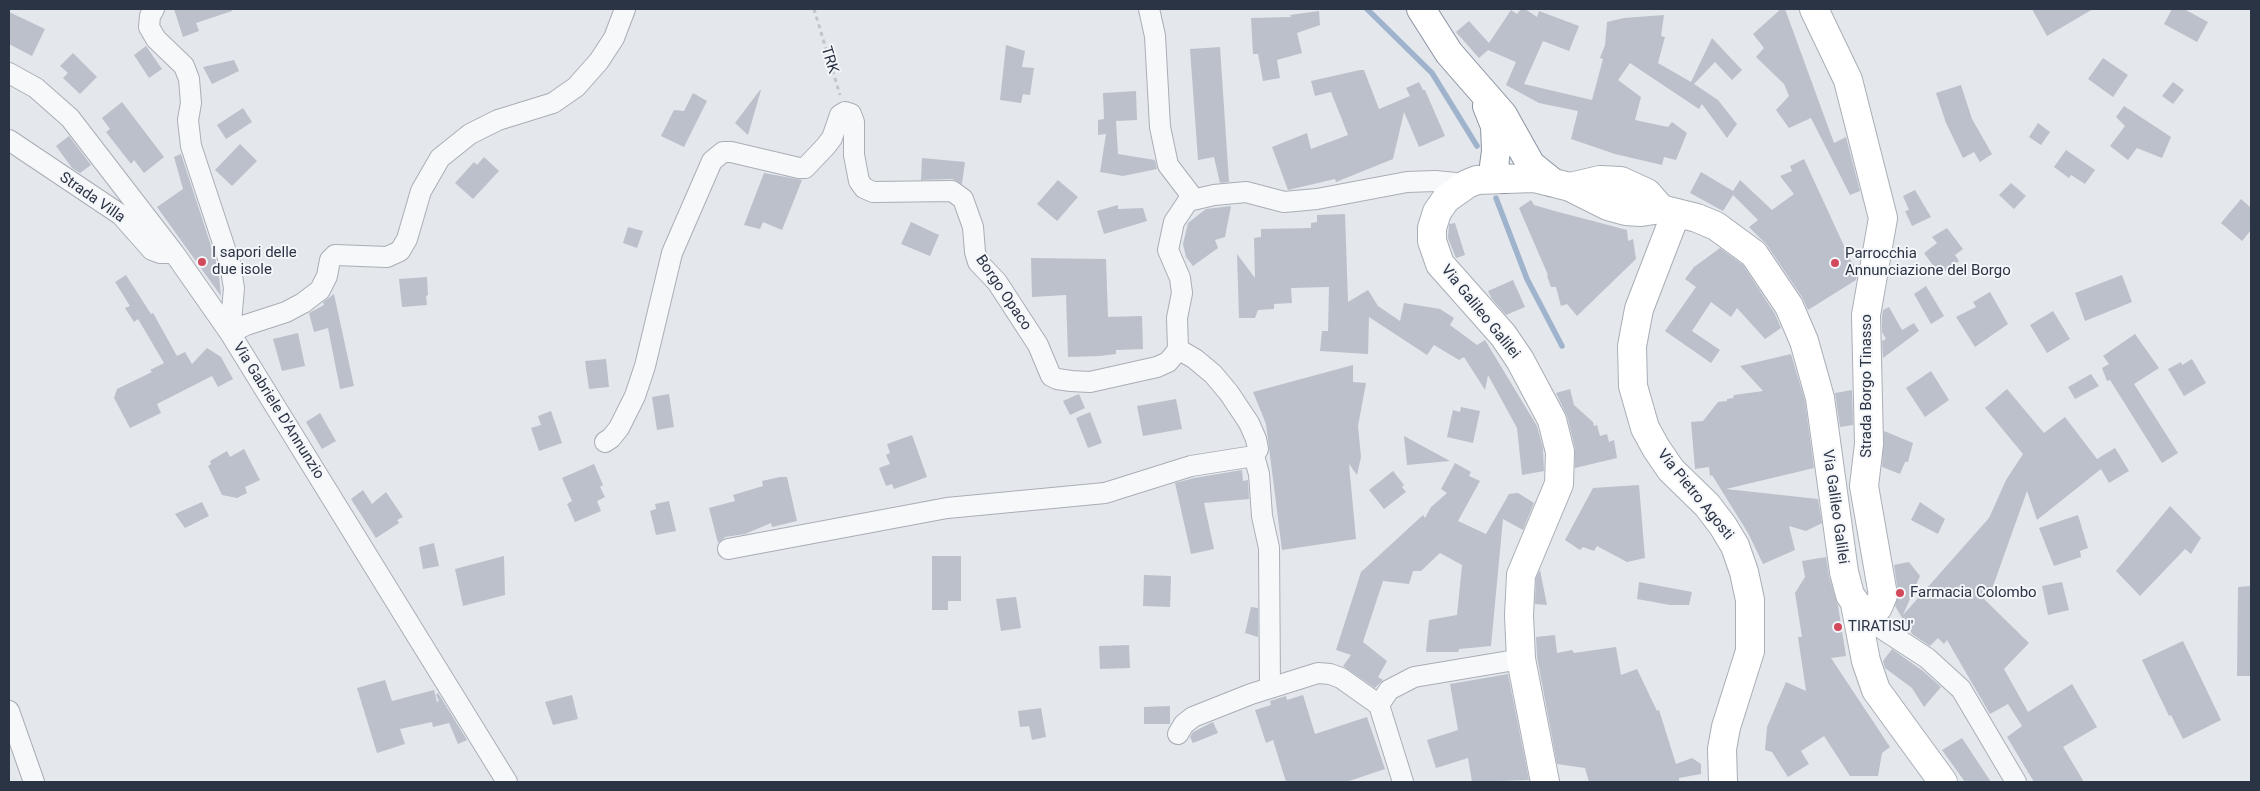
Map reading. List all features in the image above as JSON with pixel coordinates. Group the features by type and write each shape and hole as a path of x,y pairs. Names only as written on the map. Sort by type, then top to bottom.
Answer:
{"main road":[{"path":"1421,9 1449,53 1503,115 1522,153 1531,165 1579,187"},
{"name":"Strada Borgo Tinasso","path":"1814,9 1848,80 1883,218 1866,315 1869,444 1864,486 1883,595 1878,607 1861,611"},
{"path":"1480,88 1495,126 1496,151 1491,176 1520,167 1522,153"},
{"name":"Via Galileo Galilei","path":"1545,782 1522,659 1519,615 1520,574 1559,484 1560,452 1552,420 1520,360 1496,327 1440,264 1432,241 1432,228 1437,212 1446,199 1491,176 1534,178 1579,187 1608,206 1656,207 1697,218 1716,226 1754,254 1789,306 1804,341 1820,398 1844,572 1850,595 1861,611 1866,661 1876,690 1943,782"},
{"name":"Via Pietro Agosti","path":"1656,207 1632,346 1633,386 1645,428 1656,448 1671,470 1707,506 1723,526 1735,546 1744,572 1750,600 1750,651 1735,696 1723,742 1723,782"}],"street":[{"path":"154,9 150,16 149,26 156,39 184,66 189,79 191,103 188,120 191,146 230,264 234,288 230,333"},
{"path":"230,333 302,304 320,290 327,276 330,260 335,255 387,257 400,251 406,239 421,190 440,158 470,134 498,120 553,103 576,87 614,38 625,9"},
{"path":"1149,9 1155,36 1160,127 1168,164 1194,199"},
{"name":"Via Gabriele D'Annunzio","path":"9,74 36,88 70,118 174,253 230,333 507,782"},
{"path":"605,442 619,428 635,396 645,366 672,253 688,211 717,155 731,152 805,168 832,138 840,115 845,112"},
{"name":"Borgo Opaco","path":"845,112 851,114 854,122 854,155 860,181 864,188 873,192 952,191 963,199 972,227 978,262 997,282 1038,345 1051,376 1058,379 1090,382 1157,367 1168,362 1178,350"},
{"name":"Strada Villa","path":"9,140 121,215 152,250 160,253 174,253"},
{"path":"1270,687 1269,548 1262,516 1259,474 1254,456 1258,449 1249,422 1229,393 1213,374 1195,359 1178,350 1177,318 1182,293 1180,278 1168,250 1170,237 1181,208 1188,201 1214,195 1246,192 1284,202 1317,199 1408,182 1491,176"},
{"path":"728,549 947,508 1105,493 1191,466 1254,456"},
{"path":"1861,611 1927,658 1961,689 2016,782"},
{"path":"1866,661 1870,653 1884,642 1901,640"},
{"path":"1379,705 1382,698 1390,690 1414,677 1522,659"},
{"path":"1178,734 1184,724 1193,717 1270,687 1308,676 1330,674 1341,678 1379,705 1403,782"},
{"path":"9,712 34,782"}],"path":[{"name":"TRK","path":"814,9 845,112"}],"building":[{"path":"174,9 231,9 232,11 196,23 199,31 183,37"},
{"path":"1521,9 1525,9 1537,17 1539,11 1579,26 1569,51 1543,41 1524,84 1592,100 1603,59 1600,58 1605,45 1607,22 1624,18 1664,15 1661,36 1665,37 1658,63 1691,82 1712,38 1742,70 1732,80 1715,62 1694,84 1718,100 1737,124 1727,138 1702,104 1699,109 1630,63 1618,80 1641,97 1635,120 1668,127 1672,122 1687,133 1676,160 1664,157 1662,165 1615,154 1571,139 1578,111 1539,103 1506,85 1516,62 1488,50 1479,58 1456,32 1469,21 1489,43 1511,10 1517,14"},
{"path":"1781,9 1785,9 1834,143 1846,137 1860,191 1850,195 1811,118 1789,128 1776,110 1789,96 1784,84 1756,57 1764,48 1753,34"},
{"path":"2032,9 2093,9 2047,36"},
{"path":"2172,9 2184,9 2208,22 2197,42 2164,24"},
{"path":"1319,11 1320,25 1297,33 1302,53 1277,60 1280,78 1263,81 1258,54 1253,54 1251,18 1291,17 1290,15"},
{"path":"9,12 45,29 32,56 9,44"},
{"path":"1006,45 1025,51 1022,67 1034,68 1030,95 1023,94 1021,103 1000,100"},
{"path":"146,46 162,69 149,78 134,55"},
{"path":"1220,47 1229,182 1220,183 1214,157 1198,160 1190,49"},
{"path":"73,53 97,77 80,94 63,78 68,73 60,66"},
{"path":"2103,58 2128,75 2113,97 2088,79"},
{"path":"234,60 239,71 212,84 203,67"},
{"path":"1364,70 1379,109 1410,96 1406,88 1419,82 1423,90 1425,90 1445,136 1419,147 1404,112 1393,159 1336,182 1335,179 1288,190 1272,147 1307,133 1311,149 1348,135 1331,92 1315,96 1311,81"},
{"path":"2173,82 2184,90 2173,104 2162,96"},
{"path":"1961,85 1972,119 1992,154 1980,162 1974,152 1963,158 1946,123 1936,93"},
{"path":"761,90 748,135 735,123"},
{"path":"1136,91 1137,120 1116,121 1118,154 1155,160 1157,169 1123,176 1100,172 1106,134 1098,135 1098,120 1104,119 1103,93"},
{"path":"693,93 707,101 684,147 661,136 674,110 684,111"},
{"path":"122,102 164,157 144,173 134,160 131,164 106,132 110,129 102,118"},
{"path":"2124,106 2171,137 2162,158 2137,148 2128,160 2110,146 2125,126 2116,117"},
{"path":"243,108 252,122 226,139 217,125"},
{"path":"2038,123 2050,132 2041,145 2029,137"},
{"path":"69,136 91,165 80,173 72,168 56,146"},
{"path":"240,144 257,161 232,186 215,170"},
{"path":"2066,150 2095,170 2085,184 2071,175 2069,178 2054,167"},
{"path":"181,154 218,267 221,296 157,207 183,189 174,157"},
{"path":"484,157 499,171 473,199 455,183 474,162 477,165"},
{"path":"922,158 965,162 962,184 952,179 921,180"},
{"path":"1804,159 1845,248 1843,249 1858,271 1856,280 1808,310 1802,297 1767,245 1749,227 1758,220 1733,195 1723,211 1690,193 1701,172 1733,191 1740,180 1772,210 1794,194 1780,176 1792,171 1790,166"},
{"path":"764,173 802,180 782,230 763,222 760,229 744,225"},
{"path":"1058,180 1078,197 1057,221 1037,204"},
{"path":"2011,183 2026,196 2014,209 1999,195"},
{"path":"1915,190 1931,217 1912,226 1905,211 1909,210 1903,196"},
{"path":"2241,199 2251,208 2251,230 2242,241 2221,223"},
{"path":"1531,200 1534,205 1627,230 1628,241 1633,239 1636,259 1577,316 1567,304 1561,306 1556,287 1551,287 1548,275 1519,208"},
{"path":"1118,205 1118,209 1143,208 1147,221 1104,234 1097,211"},
{"path":"1231,206 1225,237 1215,240 1218,248 1193,266 1186,257 1183,244 1188,223 1206,209"},
{"path":"1345,214 1348,302 1368,290 1378,306 1400,321 1404,303 1440,309 1454,318 1450,325 1477,345 1485,340 1537,426 1543,448 1544,471 1522,475 1517,428 1488,375 1485,390 1464,357 1459,360 1434,345 1427,355 1369,317 1368,354 1320,351 1322,331 1328,331 1329,287 1291,288 1292,303 1274,304 1274,309 1258,310 1255,318 1239,318 1237,254 1255,278 1254,238 1261,237 1261,229 1311,228 1311,223 1317,222 1317,215"},
{"path":"911,222 939,235 930,256 901,244"},
{"path":"1455,223 1465,255 1456,258 1448,238 1449,224"},
{"path":"628,227 643,231 637,248 623,243"},
{"path":"1947,228 1963,249 1955,255 1959,261 1940,275 1924,253 1937,243 1932,237"},
{"path":"1720,248 1743,265 1775,314 1781,328 1765,339 1737,308 1731,317 1711,302 1692,331 1720,350 1711,363 1665,331 1696,287 1685,279 1694,267"},
{"path":"1031,258 1106,259 1108,317 1142,316 1143,349 1116,350 1116,354 1100,356 1068,357 1066,295 1032,297"},
{"path":"126,275 151,314 153,313 177,356 185,352 192,364 207,348 221,357 233,379 218,387 212,376 157,404 161,413 130,428 114,398 117,389 152,372 150,370 164,363 138,319 134,322 125,308 130,306 115,282"},
{"path":"2122,275 2132,302 2085,321 2075,293"},
{"path":"427,277 427,305 402,307 399,279"},
{"path":"1513,280 1525,307 1506,315 1492,299 1488,291"},
{"path":"1926,286 1944,316 1931,324 1914,294"},
{"path":"1990,292 2008,324 1975,347 1956,317 1976,307 1973,302"},
{"path":"334,294 354,386 340,389 328,328 314,332 309,313 324,305 323,302"},
{"path":"1889,307 1902,330 1914,323 1919,331 1883,358 1882,341 1886,339 1882,332 1882,316 1883,310"},
{"path":"2053,311 2070,339 2047,353 2030,325"},
{"path":"298,333 305,366 282,371 273,339"},
{"path":"2135,334 2159,368 2134,384 2178,453 2162,463 2110,380 2107,381 2102,368 2109,364 2103,356"},
{"path":"1791,354 1805,401 1814,468 1726,489 1818,499 1822,523 1806,531 1789,526 1795,550 1763,564 1748,533 1712,475 1710,476 1709,467 1695,469 1691,422 1703,421 1718,402 1727,401 1727,399 1733,398 1734,395 1763,391 1740,366"},
{"path":"606,359 609,387 589,389 585,361"},
{"path":"2192,359 2206,383 2184,396 2168,369 2181,362 2182,365"},
{"path":"1353,365 1353,382 1366,383 1358,426 1361,457 1357,475 1349,464 1356,539 1282,550 1266,424 1253,392"},
{"path":"1931,371 1949,400 1925,417 1906,388"},
{"path":"2091,374 2099,386 2075,399 2068,387"},
{"path":"1570,389 1574,405 1593,422 1594,426 1597,425 1600,436 1607,434 1609,442 1614,440 1617,458 1575,468 1575,448 1567,416 1556,393"},
{"path":"2007,389 2044,433 2065,417 2097,459 2115,448 2129,471 2109,483 2101,469 2037,520 2027,491 1992,589 1984,599 2029,643 2004,669 2028,712 2072,684 2097,727 2063,747 2084,782 2034,782 2007,737 2022,726 2008,704 1990,714 1947,640 1944,644 1938,638 1930,646 1912,634 1895,606 1898,593 1894,565 1909,562 1920,576 1903,615 1989,518 2006,480 2023,454 1985,408"},
{"path":"1852,390 1853,425 1840,427 1835,393"},
{"path":"669,394 674,427 657,430 652,397"},
{"path":"1079,394 1085,408 1070,415 1063,401"},
{"path":"1176,399 1182,429 1143,436 1137,406"},
{"path":"1461,407 1480,411 1473,443 1447,437 1453,410 1460,412"},
{"path":"551,411 562,443 539,451 531,428 541,425 538,416"},
{"path":"1090,412 1102,443 1088,448 1076,418"},
{"path":"320,413 336,441 322,449 306,422"},
{"path":"1884,431 1913,443 1908,462 1905,462 1900,474 1882,467"},
{"path":"912,435 927,477 894,489 892,484 886,486 879,468 890,464 886,455 890,453 887,444"},
{"path":"1404,436 1450,461 1407,465"},
{"path":"244,449 260,480 245,487 247,493 237,498 222,495 208,466 211,464 210,461 227,451 230,457"},
{"path":"1455,463 1471,472 1469,476 1480,481 1458,521 1486,534 1509,494 1518,493 1534,503 1523,530 1503,519 1491,646 1459,649 1458,652 1426,652 1429,620 1457,615 1462,565 1440,553 1421,571 1413,571 1409,584 1383,581 1363,642 1387,661 1378,677 1383,680 1375,688 1343,666 1351,655 1336,650 1361,572 1423,515 1425,518 1431,507 1447,493 1441,489"},
{"path":"594,464 603,485 600,487 605,497 597,501 601,511 575,522 567,504 572,501 562,478"},
{"path":"1242,470 1243,481 1248,480 1249,499 1204,503 1214,549 1191,554 1175,483"},
{"path":"1393,471 1404,485 1402,487 1406,492 1384,509 1369,490"},
{"path":"787,477 797,521 772,527 771,523 745,534 725,537 718,543 709,508 735,501 733,495 763,486 762,481"},
{"path":"1639,485 1645,558 1627,562 1597,546 1594,551 1583,547 1580,550 1565,540 1593,488"},
{"path":"363,490 372,504 386,492 403,517 397,520 399,523 376,538 351,499"},
{"path":"669,501 676,531 656,535 650,511 656,509 655,504"},
{"path":"202,502 209,516 185,528 175,514"},
{"path":"1920,502 1945,519 1938,534 1911,520"},
{"path":"2170,506 2201,538 2191,554 2185,549 2140,596 2116,571"},
{"path":"2078,515 2088,548 2080,551 2081,557 2054,566 2039,528"},
{"path":"434,543 439,566 423,569 419,547"},
{"path":"504,556 505,595 463,606 455,569"},
{"path":"932,556 961,556 961,601 948,601 948,610 932,610"},
{"path":"1826,557 1829,576 1838,606 1846,656 1831,658 1890,747 1882,753 1878,776 1850,776 1824,736 1801,751 1809,764 1788,777 1772,752 1765,750 1767,727 1786,682 1806,691 1798,637 1802,637 1795,593 1805,577 1802,561"},
{"path":"1540,570 1547,605 1535,604 1536,578"},
{"path":"1144,575 1171,576 1170,607 1143,606"},
{"path":"1639,582 1692,592 1689,605 1670,605 1637,599"},
{"path":"2062,582 2069,610 2048,615 2042,586"},
{"path":"2251,586 2251,676 2237,676 2238,587"},
{"path":"1016,597 1021,628 1001,631 996,599"},
{"path":"1251,607 1258,608 1258,637 1245,633"},
{"path":"1555,635 1557,653 1572,650 1574,653 1616,647 1621,675 1637,669 1657,711 1659,710 1676,764 1692,758 1701,764 1701,774 1679,778 1679,782 1589,782 1585,768 1557,764 1537,657 1536,637"},
{"path":"2183,641 2221,720 2183,739 2171,715 2169,716 2142,660"},
{"path":"1129,645 1130,668 1100,669 1099,646"},
{"path":"1892,649 1923,671 1941,687 1924,707 1912,688 1885,668 1883,661"},
{"path":"1508,674 1529,780 1472,782 1468,758 1436,768 1427,740 1458,730 1450,684"},
{"path":"385,680 392,701 434,690 437,702 439,701 436,695 438,693 467,740 458,744 449,723 433,727 432,722 400,729 405,744 377,753 357,688"},
{"path":"572,695 578,719 553,725 545,702"},
{"path":"1303,695 1315,734 1367,717 1385,769 1346,782 1286,782 1273,740 1266,743 1255,710 1271,705 1270,701 1286,696 1287,700"},
{"path":"1170,706 1170,724 1144,724 1144,707"},
{"path":"1041,708 1046,737 1032,740 1029,726 1020,727 1018,711"},
{"path":"1213,722 1218,733 1193,743 1190,737 1193,732"},
{"path":"1962,738 1991,782 1965,782 1942,750"}],"waterway":[{"path":"1367,9 1432,73 1477,146"},
{"path":"1496,198 1527,279 1562,346"}],"place":[{"name":"I sapori delle due isole","path":"202,262"},
{"name":"Parrocchia Annunciazione del Borgo","path":"1835,263"},
{"name":"Farmacia Colombo","path":"1900,593"},
{"name":"TIRATISU'","path":"1838,627"}]}
